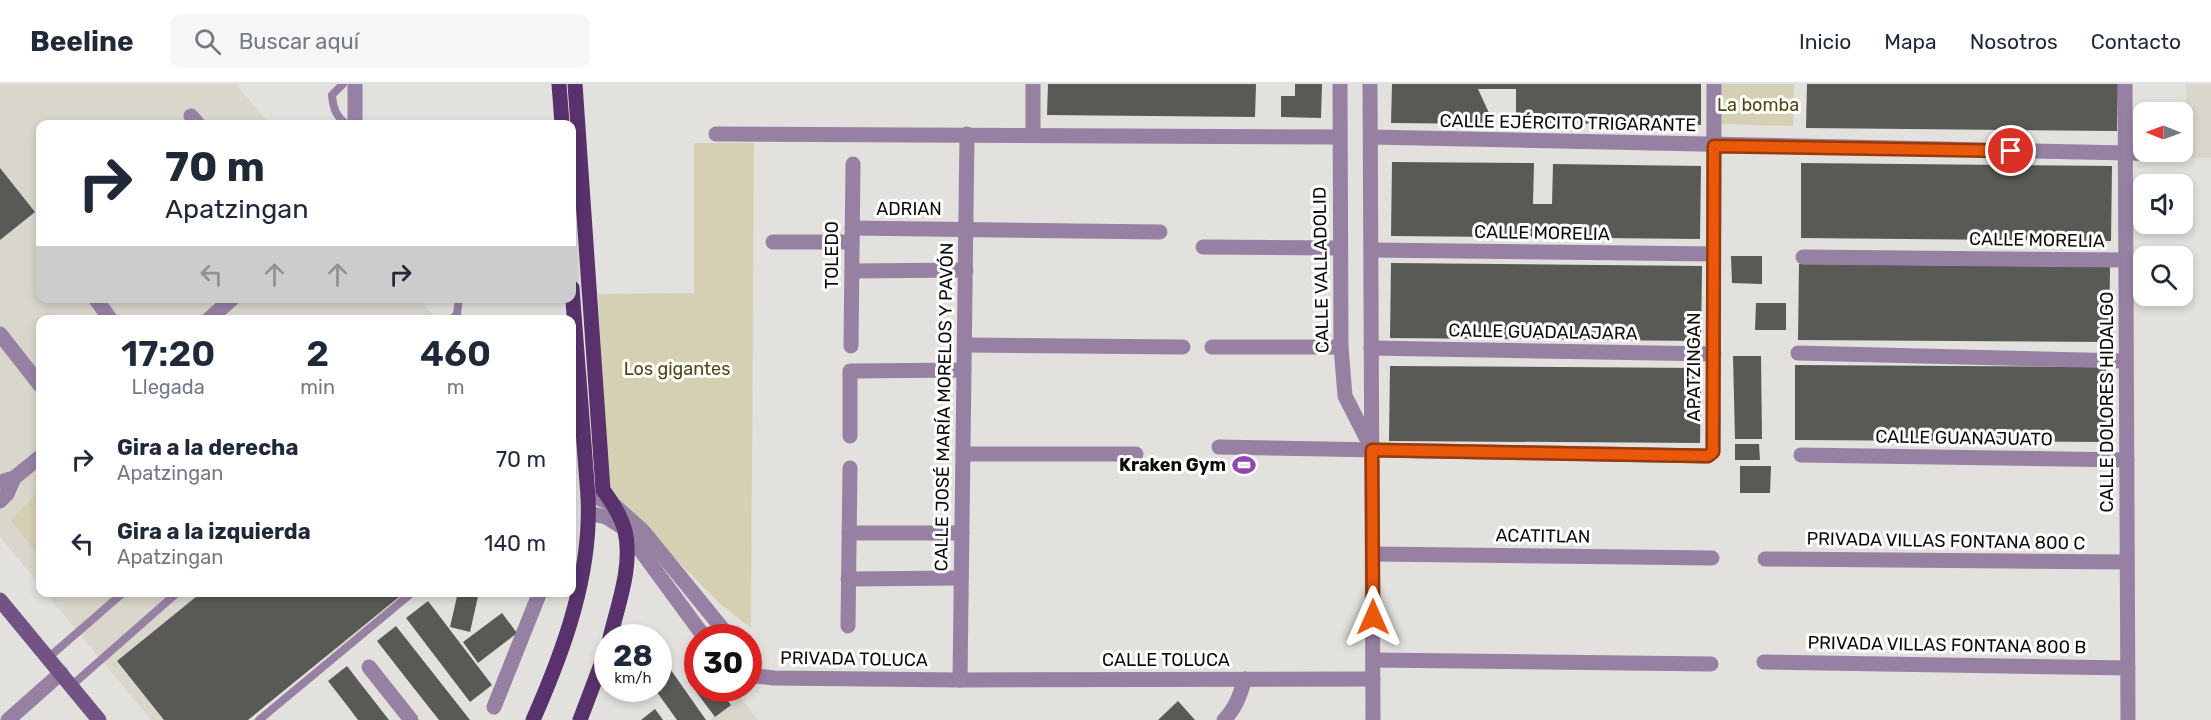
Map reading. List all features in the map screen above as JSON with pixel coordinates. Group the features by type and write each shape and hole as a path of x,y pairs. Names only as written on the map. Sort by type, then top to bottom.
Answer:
{"main road":[{"path":"559,84 562,120"},
{"path":"575,84 603,490 614,505 625,529 627,550 624,582 614,624"},
{"path":"576,340 589,513 586,550 576,586"},
{"path":"532,720 563,645 573,597"},
{"path":"0,600 99,720"},
{"path":"580,720 594,683"}],"street":[{"path":"355,84 355,120"},
{"path":"1033,84 1033,135"},
{"name":"CALLE VALLADOLID","path":"1340,84 1341,347 1345,396 1372,450"},
{"name":"CALLE VALLADOLID","path":"1370,84 1373,720"},
{"name":"APATZINGAN","path":"1372,450 1708,456 1713,452 1714,84"},
{"name":"CALLE DOLORES HIDALGO","path":"2125,84 2128,720"},
{"path":"716,134 1340,138"},
{"name":"CALLE JOSÉ MARÍA MORELOS Y PAVÓN","path":"960,680 967,134"},
{"name":"CALLE EJÉRCITO TRIGARANTE","path":"1371,137 2133,153"},
{"name":"TOLEDO","path":"851,346 853,164"},
{"name":"ADRIAN","path":"773,242 966,229 1160,232"},
{"path":"1203,247 1340,248"},
{"name":"CALLE MORELIA","path":"1371,250 1713,254"},
{"name":"CALLE MORELIA","path":"1803,257 2126,260"},
{"path":"852,271 966,270"},
{"path":"212,315 222,303"},
{"path":"0,334 36,380"},
{"path":"965,345 1183,347"},
{"path":"1212,347 1341,347"},
{"name":"CALLE GUADALAJARA","path":"1371,348 1714,354"},
{"path":"1798,353 2126,361"},
{"path":"850,436 850,371 964,370"},
{"path":"1219,447 1372,450"},
{"path":"963,454 1136,454"},
{"name":"CALLE GUANAJUATO","path":"1801,455 2127,460"},
{"path":"4,488 36,460"},
{"path":"848,626 850,468"},
{"path":"588,496 614,505 643,531 719,624"},
{"path":"589,513 606,517 625,529 695,624"},
{"path":"849,533 962,533"},
{"name":"ACATITLAN","path":"1373,554 1712,558"},
{"name":"PRIVADA VILLAS FONTANA 800 C","path":"1765,559 2127,562"},
{"path":"848,579 962,578"},
{"path":"494,707 538,597"},
{"path":"1373,660 1711,664"},
{"name":"PRIVADA VILLAS FONTANA 800 B","path":"1764,662 2128,668"},
{"path":"369,667 411,720"},
{"path":"8,720 61,673"},
{"name":"PRIVADA TOLUCA","path":"762,677 960,680"},
{"path":"1224,720 1234,710 1245,679"},
{"name":"CALLE TOLUCA","path":"960,680 1373,679"}],"lane":[{"path":"341,120 333,105 333,95 343,84"},
{"path":"48,658 118,597"},
{"path":"71,686 171,597"},
{"path":"259,720 407,597"}],"shaded area":[{"path":"0,84 235,84 266,120 36,120 36,303 423,303 433,315 36,315 36,581 0,536"},
{"path":"2186,84 2211,84 2211,158 2193,158 2193,102 2186,102"},
{"path":"49,597 404,597 245,720 151,720"},
{"path":"732,702 744,702 758,720 710,720"}],"green space":[{"name":"La bomba","path":"1722,84 1794,84 1793,126 1721,124"},
{"name":"Los gigantes","path":"694,143 754,143 751,624 746,624 719,603 607,489 598,294 694,293"},
{"path":"36,493 36,552 11,521"}],"building":[{"path":"1048,84 1256,84 1255,117 1047,115"},
{"path":"1295,84 1322,84 1321,118 1281,117 1281,96 1295,96"},
{"path":"1392,84 1701,84 1701,125 1516,123 1516,89 1478,89 1494,124 1391,123"},
{"path":"1807,84 2118,84 2117,131 1806,128"},
{"path":"1392,162 1534,163 1533,204 1552,204 1553,164 1701,166 1700,239 1391,236"},
{"path":"1801,163 2112,166 2111,241 1801,238"},
{"path":"0,168 35,212 0,240"},
{"path":"1731,256 1762,256 1762,284 1732,283"},
{"path":"1391,263 1702,266 1701,341 1390,338"},
{"path":"1799,264 2110,267 2109,342 1798,340"},
{"path":"1756,303 1786,303 1786,330 1755,330"},
{"path":"1733,356 1761,356 1762,439 1735,439"},
{"path":"1795,365 2106,367 2106,442 1795,440"},
{"path":"1390,366 1701,368 1700,443 1389,441"},
{"path":"1735,444 1759,444 1760,460 1735,460"},
{"path":"1740,466 1771,466 1770,493 1740,493"},
{"path":"196,597 399,597 248,720 164,720 117,661"},
{"path":"457,597 478,597 470,632 450,627"},
{"path":"428,601 492,685 470,702 406,618"},
{"path":"502,613 517,633 478,663 463,642"},
{"path":"396,626 470,720 439,720 409,682 377,641"},
{"path":"347,666 389,720 358,720 328,681"},
{"path":"672,672 684,689 684,702 693,702 706,720 677,720 664,702 672,702"},
{"path":"1178,701 1195,720 1158,720"},
{"path":"704,702 729,702 731,705 715,717"},
{"path":"655,709 663,720 641,720"}],"place":[{"name":"Kraken Gym","path":"1244,465"}],"route":[{"path":"1373,617 1372,450 1708,456 1713,452 1714,146 2011,151"}]}
